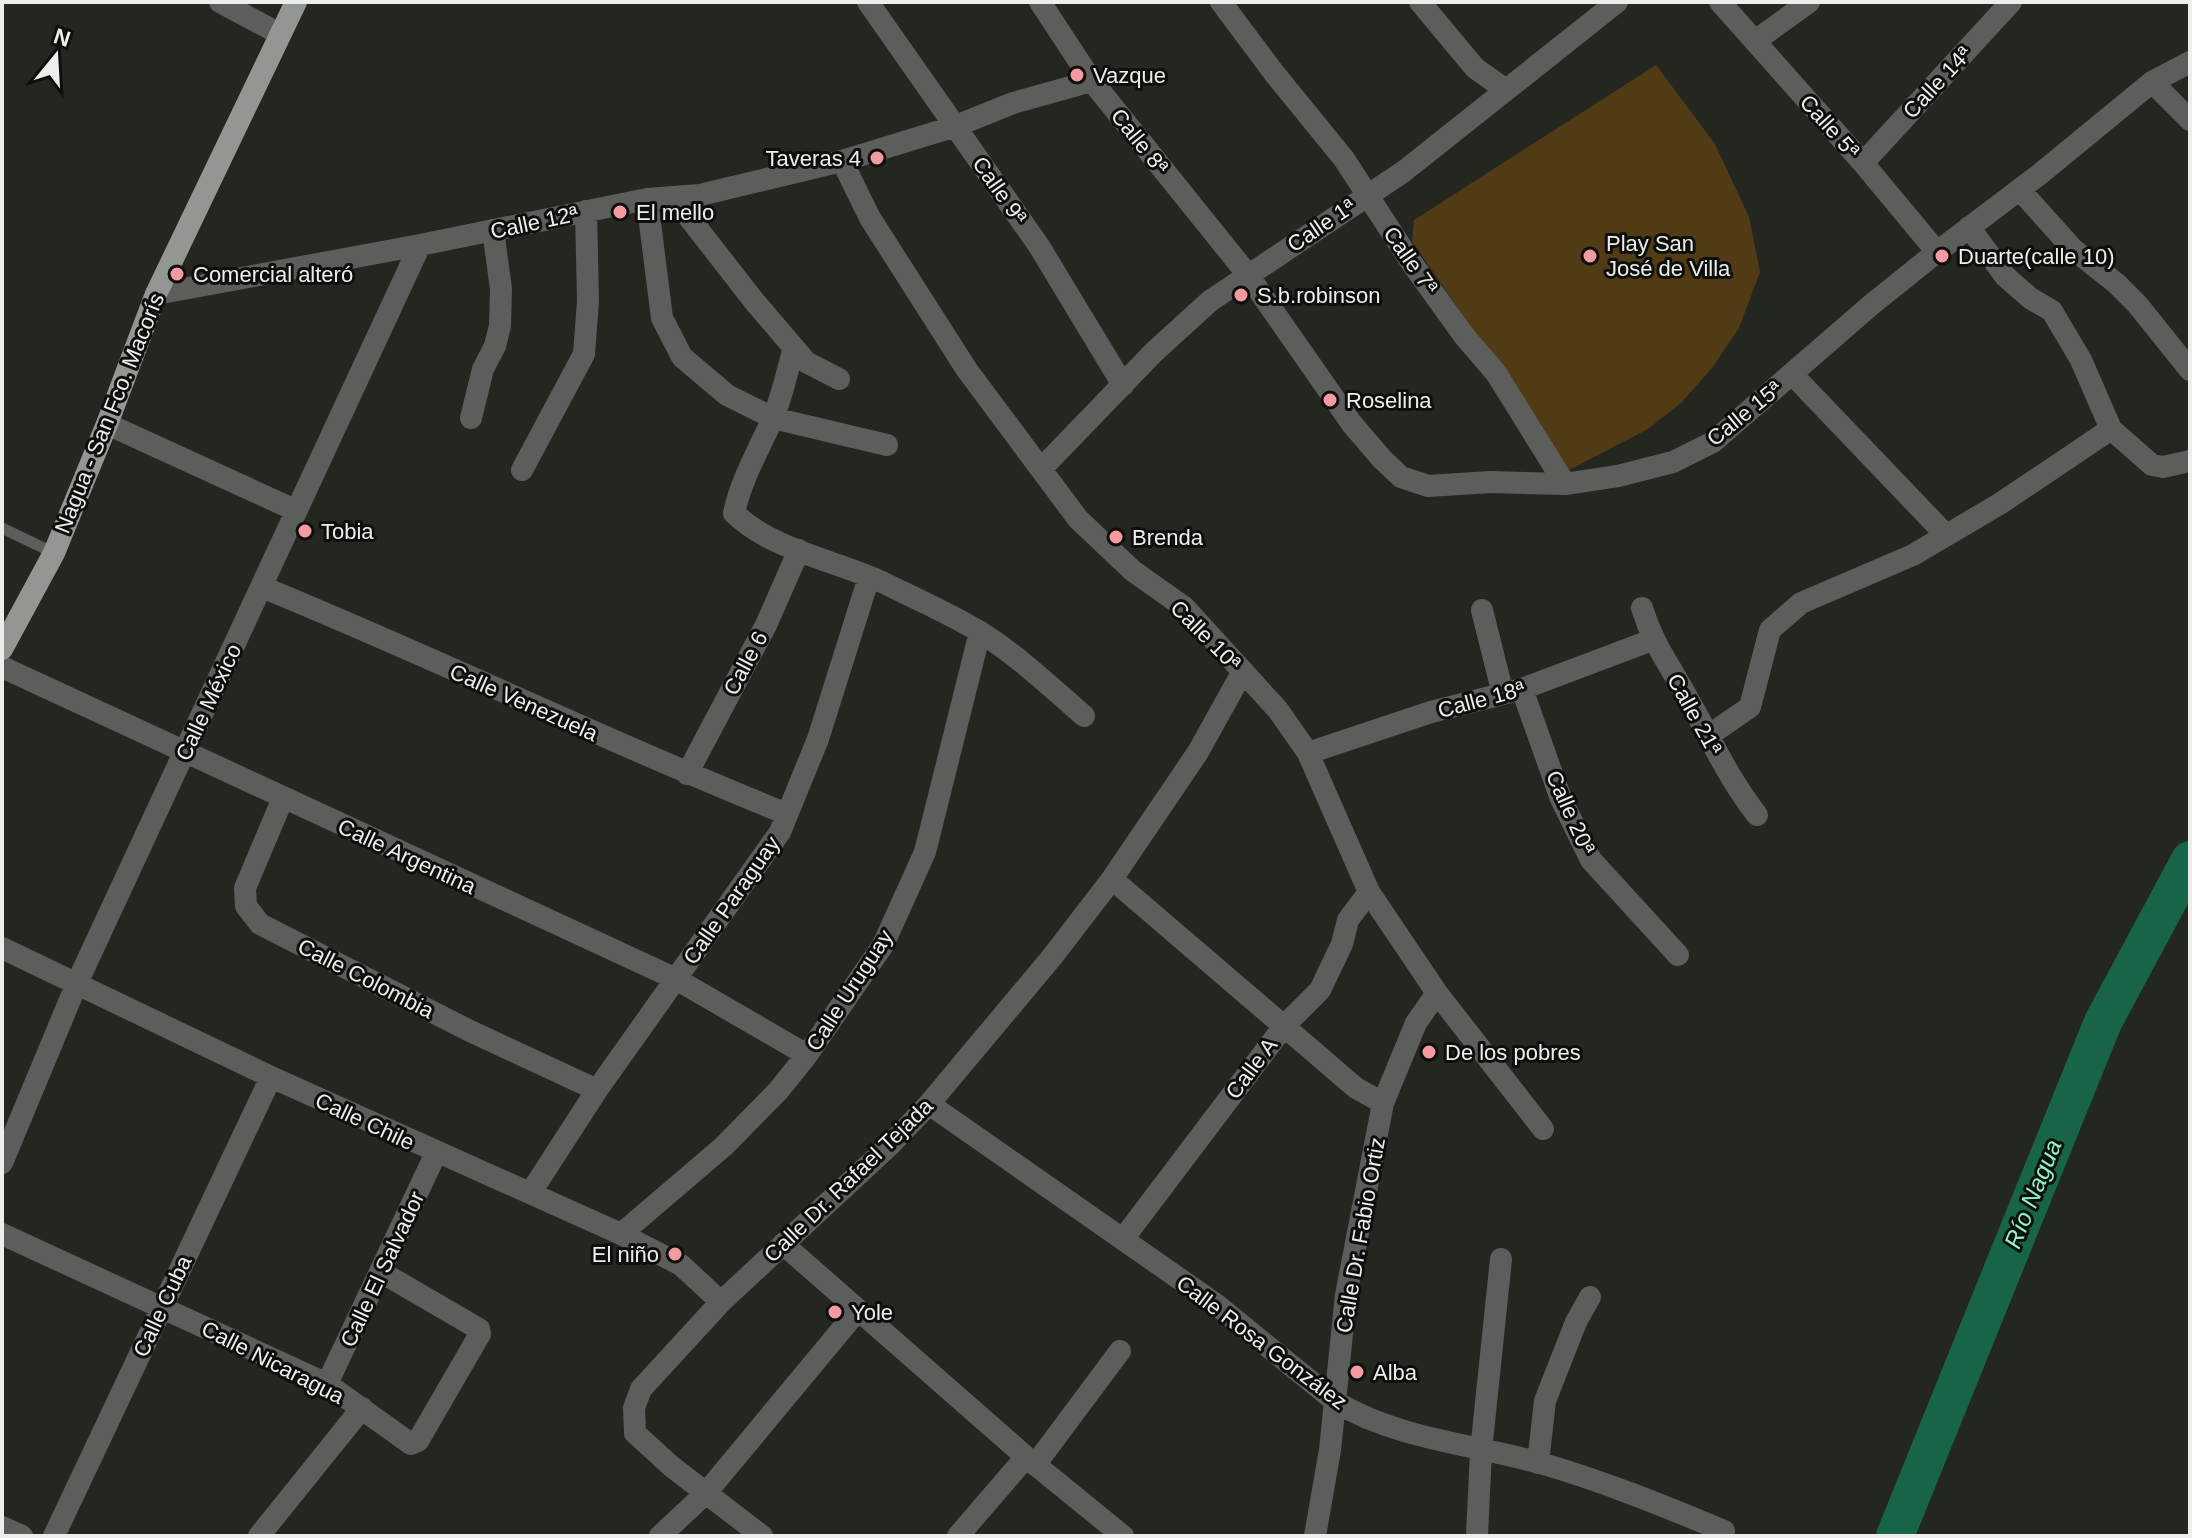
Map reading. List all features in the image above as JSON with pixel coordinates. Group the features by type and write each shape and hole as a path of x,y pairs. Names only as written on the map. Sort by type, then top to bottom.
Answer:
{"main road":[{"name":"Nagua - San Fco. Macorís","path":"2,649 54,553 156,294 296,2"}],"street":[{"path":"220,2 280,34"},
{"name":"Calle 9ª","path":"868,2 1039,246 1123,385"},
{"name":"Calle 8ª","path":"1040,2 1092,81 1248,275"},
{"name":"Calle 7ª","path":"1221,2 1344,159 1456,324 1496,373 1565,484"},
{"path":"1420,2 1475,68 1506,90"},
{"name":"Calle 1ª","path":"1042,468 1210,301 1403,172 1617,2"},
{"name":"Calle 5ª","path":"1720,2 1863,163 1937,252"},
{"path":"1755,41 1809,2"},
{"name":"Calle 14ª","path":"1863,163 2011,2"},
{"name":"Calle 15ª","path":"1248,275 1352,424 1401,477 1428,486 1491,482 1565,484 1618,476 1673,462 1713,442 1937,252 2020,190 2152,82 2190,62"},
{"name":"Calle 12ª","path":"156,294 647,199 700,195 842,161 956,126 1013,103 1092,81"},
{"path":"2152,82 2190,120"},
{"name":"Calle 10ª","path":"842,161 870,218 967,370 1078,519 1133,571 1184,607 1278,710 1308,753 1369,892 1437,993 1543,1129"},
{"path":"2020,190 2073,249 2137,304 2190,370"},
{"path":"673,197 806,362 839,379"},
{"path":"647,199 662,318 682,357 727,395 773,418 887,445"},
{"path":"522,470 584,354 588,301 586,211"},
{"path":"1969,227 2005,276 2030,298 2052,311 2081,360 2111,429 2152,465 2163,467 2190,461"},
{"path":"471,418 483,369 495,346 500,326 501,289 493,230"},
{"name":"Calle México","path":"2,1163 77,983 420,245"},
{"path":"794,348 773,418 758,445 734,513 748,527 869,577 980,632 1039,676 1084,716"},
{"path":"1792,374 1945,534"},
{"path":"107,424 295,510"},
{"path":"1708,736 1750,707 1770,630 1801,603 1913,555 2001,503 2111,429"},
{"name":"Calle 6","path":"687,774 766,625 799,550"},
{"name":"Calle Paraguay","path":"531,1192 597,1090 780,832 818,739 869,577"},
{"name":"Calle Venezuela","path":"262,587 687,774 787,814"},
{"name":"Calle 21ª","path":"1642,608 1652,640 1727,774 1757,815"},
{"name":"Calle 20ª","path":"1482,610 1513,691 1591,860 1678,955"},
{"name":"Calle Uruguay","path":"621,1234 724,1146 778,1091 807,1055 883,945 925,852 980,632"},
{"name":"Calle 18ª","path":"1308,753 1431,712 1513,691 1652,640"},
{"name":"Calle Argentina","path":"2,667 676,979 807,1055"},
{"name":"Calle Dr. Rafael Tejada","path":"762,1536 635,1433 634,1408 641,1389 721,1302 891,1144 929,1104 1052,957 1112,879 1198,752 1243,671"},
{"name":"Calle Colombia","path":"283,798 245,888 246,906 260,924 468,1030 597,1090"},
{"path":"1112,879 1356,1088 1383,1103"},
{"name":"Calle A","path":"1123,1239 1284,1026 1320,990 1342,944 1348,920 1369,892"},
{"name":"Calle Chile","path":"2,948 271,1077 621,1234 681,1265 721,1302"},
{"name":"Calle Dr. Fabio Ortiz","path":"1315,1536 1336,1402 1346,1295 1383,1103 1416,1023 1437,993"},
{"name":"Calle Cuba","path":"54,1536 271,1077"},
{"name":"Calle Rosa González","path":"929,1104 1217,1305 1336,1402 1355,1413 1481,1451 1538,1463 1659,1504 1724,1531"},
{"name":"Calle El Salvador","path":"327,1384 436,1153"},
{"name":"Calle Nicaragua","path":"2,1234 327,1384 406,1442 418,1441 480,1334 479,1329 381,1272"},
{"path":"783,1244 1030,1461 1123,1536"},
{"path":"1477,1536 1481,1451 1501,1259"},
{"path":"1538,1463 1545,1401 1576,1322 1590,1297"},
{"path":"660,1536 706,1493 858,1310"},
{"path":"958,1536 1030,1461 1120,1351"},
{"path":"259,1536 362,1408"},
{"path":"2,1527 22,1536"}],"lane":[{"path":"2,528 54,553"}],"shaded area":[{"name":"Play San José de Villa","path":"1656,65 1715,144 1749,217 1760,272 1739,328 1712,368 1681,403 1648,429 1569,470 1412,241 1414,220"}],"waterway":[{"name":"Río Nagua","path":"1895,1536 2103,1022 2190,860"}],"place":[{"name":"Vazque","path":"1077,75"},
{"name":"Taveras 4","path":"877,158"},
{"name":"El mello","path":"620,212"},
{"name":"Play San José de Villa","path":"1590,256"},
{"name":"Duarte(calle 10)","path":"1942,256"},
{"name":"Comercial alteró","path":"177,274"},
{"name":"S.b.robinson","path":"1241,295"},
{"name":"Roselina","path":"1330,400"},
{"name":"Tobia","path":"305,531"},
{"name":"Brenda","path":"1116,537"},
{"name":"De los pobres","path":"1429,1052"},
{"name":"El niño","path":"675,1254"},
{"name":"Yole","path":"835,1312"},
{"name":"Alba","path":"1357,1372"}]}
